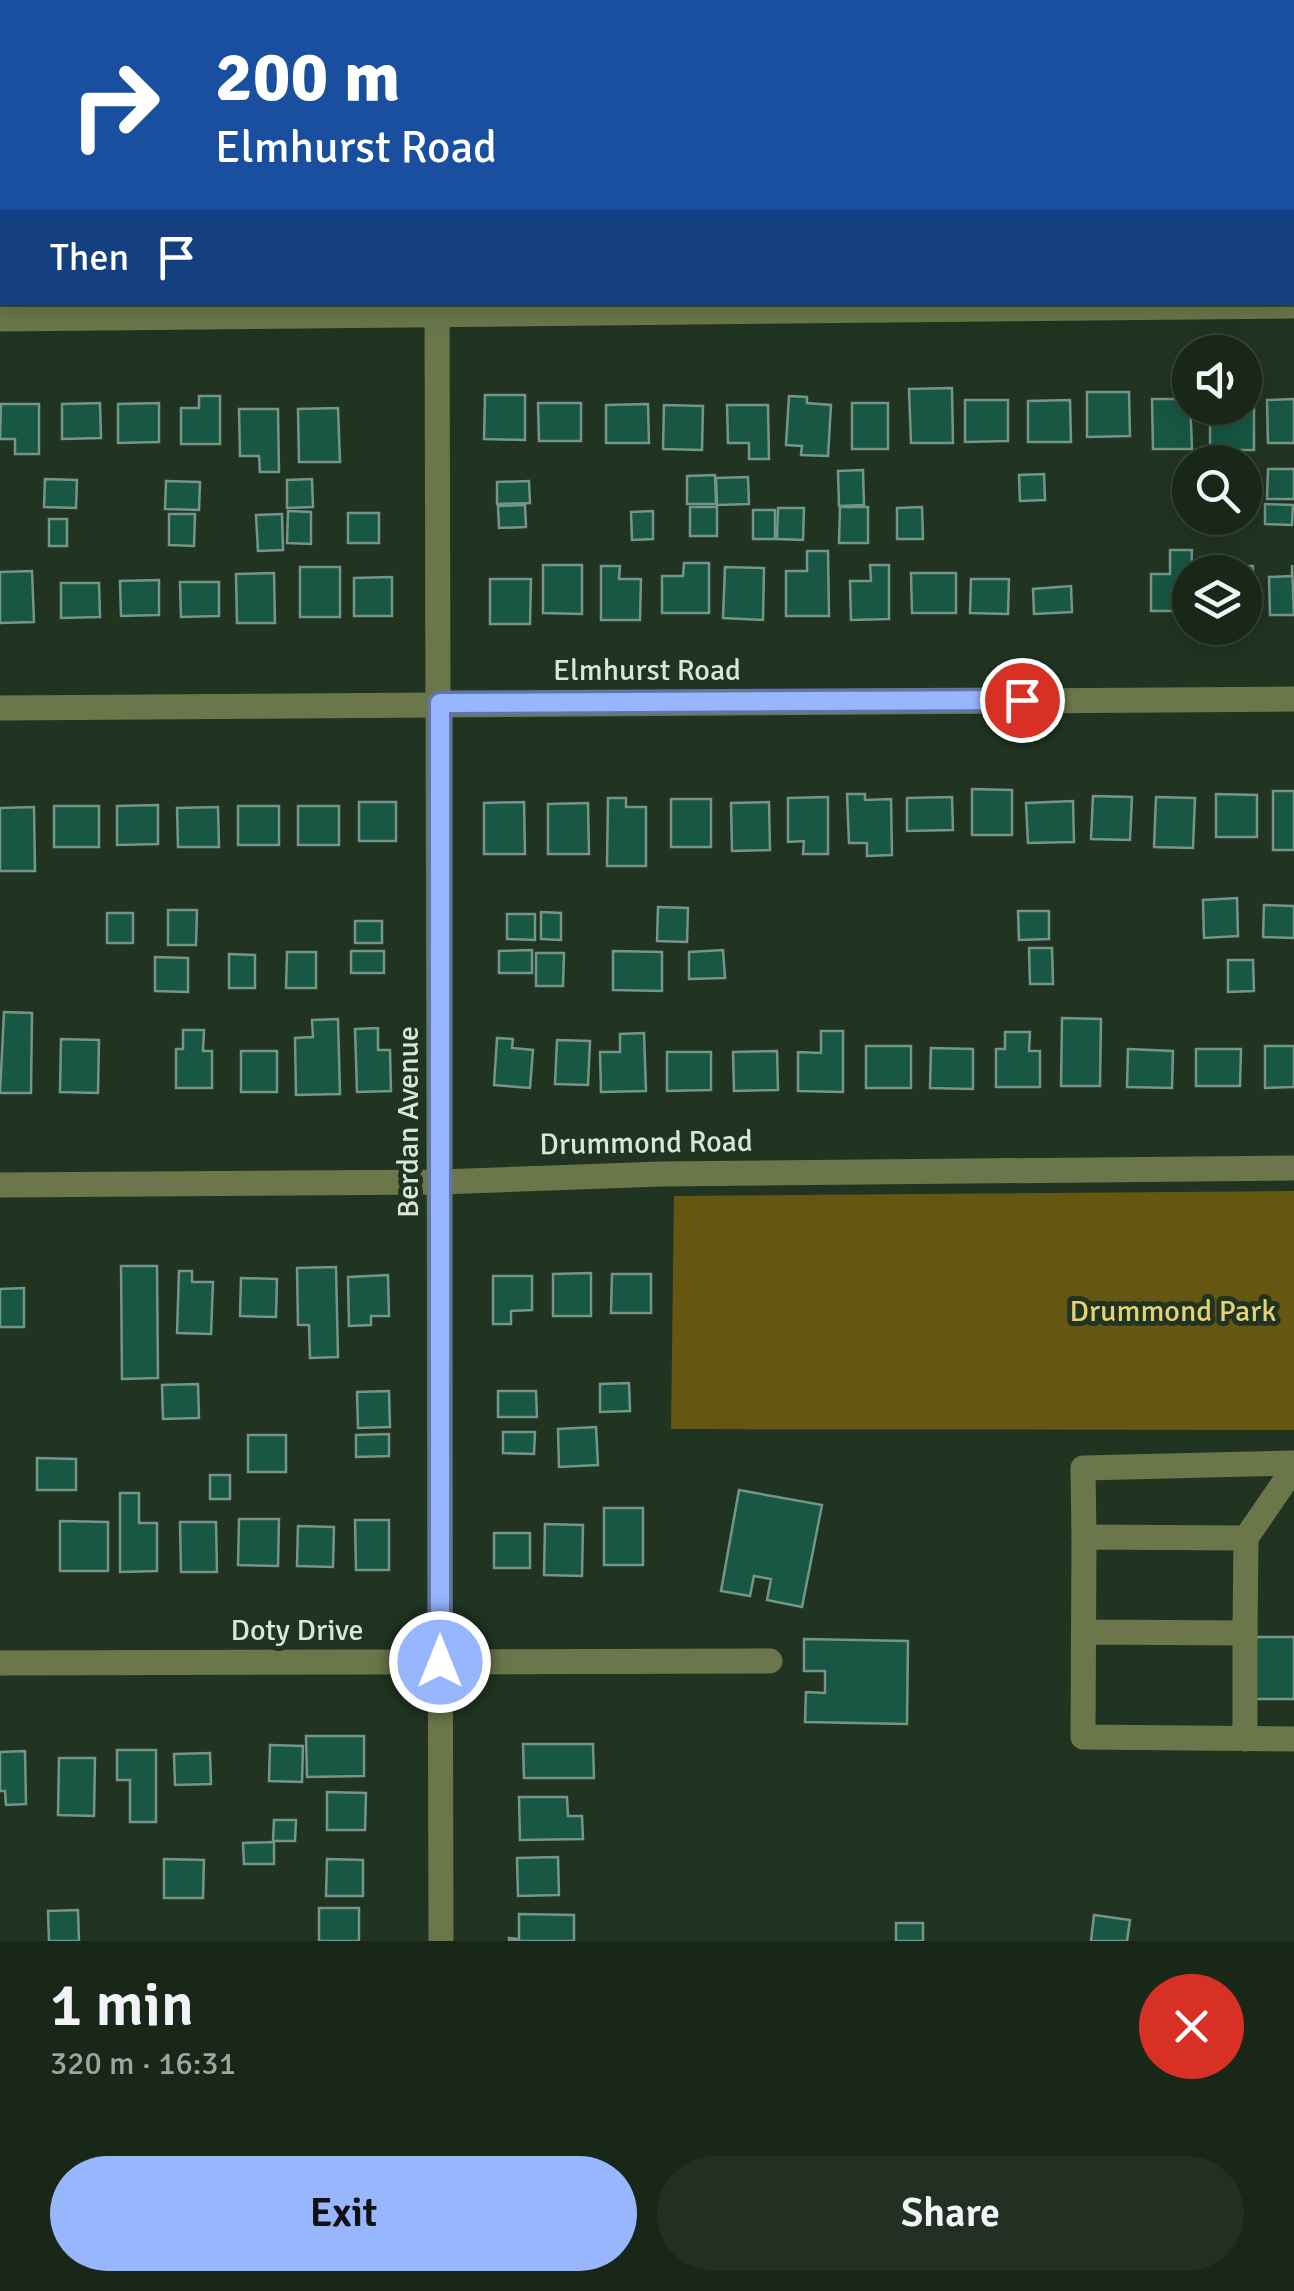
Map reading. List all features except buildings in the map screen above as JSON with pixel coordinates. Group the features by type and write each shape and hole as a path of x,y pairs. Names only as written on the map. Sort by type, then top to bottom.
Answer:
{"street":[{"path":"0,320 437,309 1294,306"},
{"name":"Berdan Avenue","path":"437,309 441,1941"},
{"name":"Elmhurst Road","path":"0,708 1294,699"},
{"name":"Drummond Road","path":"0,1185 1294,1168"},
{"path":"1294,1466 1083,1468 1083,1738 1294,1739"},
{"path":"1245,1739 1246,1538 1294,1466"},
{"path":"1084,1536 1246,1538"},
{"path":"1086,1632 1245,1633"},
{"name":"Doty Drive","path":"0,1663 770,1661"}],"green space":[{"name":"Drummond Park","path":"1294,1191 1294,1430 671,1429 674,1196"}],"route":[{"path":"440,1662 440,703 1022,700"}]}
